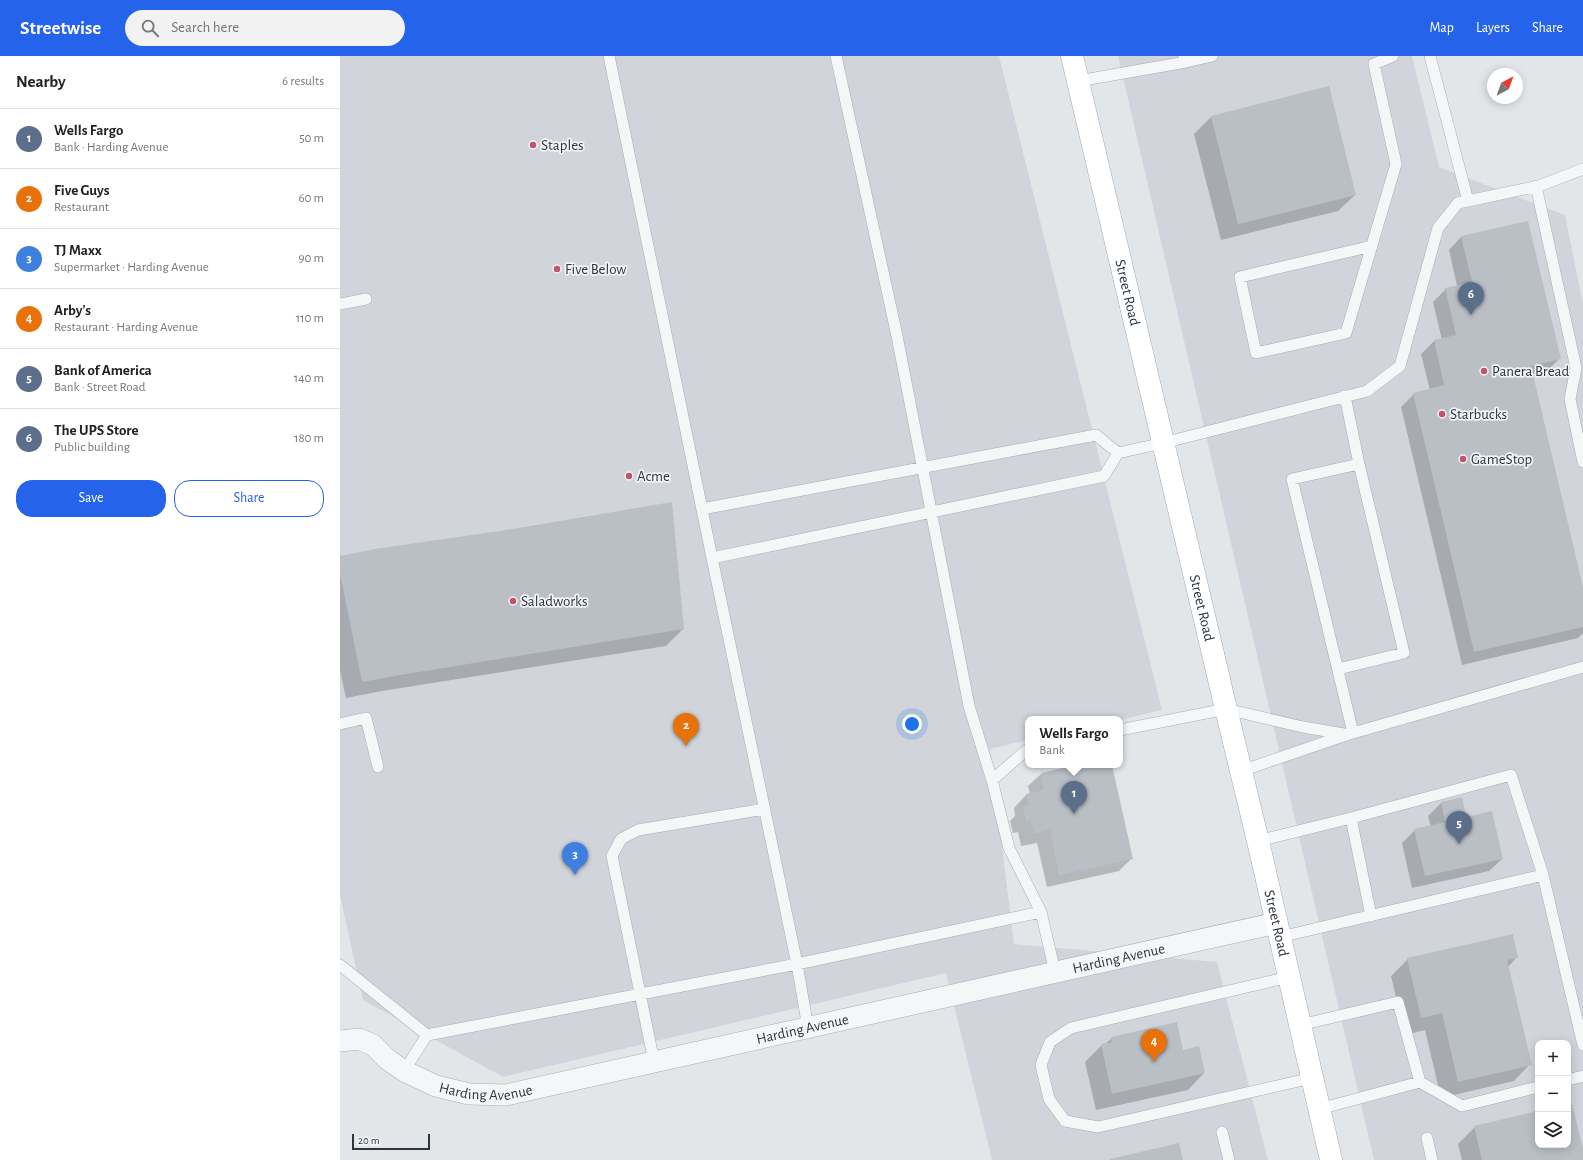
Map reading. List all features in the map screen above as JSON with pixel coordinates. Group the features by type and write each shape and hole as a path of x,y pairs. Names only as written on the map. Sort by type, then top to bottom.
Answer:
{"main road":[{"name":"Street Road","path":"1072,56 1258,841 1331,1160"}],"street":[{"name":"Harding Avenue","path":"340,1041 359,1039 373,1045 404,1071 442,1088 469,1094 506,1095 1056,972 1278,930"}],"lane":[{"path":"609,56 797,964 808,1028"},
{"path":"836,56 883,268 924,468 969,706 992,780 1009,848 1041,912 1056,972"},
{"path":"1078,81 1185,59 1212,56"},
{"path":"1372,246 1240,277 1256,353 1346,333 1372,246 1396,164 1374,64 1393,56"},
{"path":"1430,56 1468,201"},
{"path":"712,558 1104,476 1118,452 1163,443 1367,391 1400,366 1438,228 1458,203 1536,186 1583,169"},
{"path":"1536,186 1576,368 1570,399 1583,462"},
{"path":"340,304 366,299"},
{"path":"1338,669 1404,653 1359,464 1345,396"},
{"path":"702,509 1096,435 1118,452"},
{"path":"1349,734 1338,669 1292,478 1359,464"},
{"path":"1241,771 1349,734 1583,667"},
{"path":"1123,729 1226,709 1303,727 1349,734"},
{"path":"340,724 366,718 378,767"},
{"path":"992,780 1025,752"},
{"path":"1258,841 1351,818 1511,775 1543,875 1583,1045"},
{"path":"654,1062 612,856 621,839 638,830 765,809"},
{"path":"1351,818 1371,916"},
{"path":"1278,930 1371,916 1543,875"},
{"path":"404,1071 427,1035 797,964 1041,912"},
{"path":"340,965 427,1035"},
{"path":"1289,977 1071,1028 1050,1042 1041,1065 1049,1099 1065,1121 1098,1127 1312,1078"},
{"path":"1300,1025 1398,1002 1420,1082"},
{"path":"1571,1079 1583,1076"},
{"path":"1319,1109 1420,1082 1462,1106 1535,1088"},
{"path":"1222,1132 1229,1160"},
{"path":"1427,1138 1432,1160"}],"shaded area":[{"path":"340,56 999,56 1162,710 1123,719 1123,716 1025,716 1025,741 990,749 1014,944 1217,962 1268,1160 992,1160 946,973 503,1077 363,1000 340,895"},
{"path":"1118,56 1412,56 1439,167 1565,215 1583,304 1583,1160 1374,1160"}],"building":[{"path":"1329,86 1356,195 1238,224 1211,116"},
{"path":"1528,221 1561,359 1531,366 1583,587 1583,627 1474,652 1413,393 1444,385 1434,340 1456,335 1445,288 1472,282 1461,236"},
{"name":"Saladworks","path":"672,502 684,629 362,682 340,573 340,556 375,549 506,530"},
{"path":"1063,768 1113,768 1133,859 1059,875 1050,830 1034,834 1031,820 1026,821 1023,807 1029,806 1026,794 1044,790 1041,773"},
{"path":"1462,797 1466,817 1492,811 1503,859 1425,876 1414,829 1445,822 1441,802"},
{"path":"1513,934 1518,958 1507,960 1532,1065 1458,1082 1442,1013 1421,1018 1407,958"},
{"path":"1177,1022 1183,1050 1199,1046 1205,1073 1112,1094 1101,1044 1112,1042 1111,1037"},
{"path":"1571,1103 1583,1149 1583,1160 1482,1160 1474,1126 1535,1112 1535,1148 1571,1148"},
{"path":"1179,1143 1183,1160 1110,1160 1110,1159"}],"place":[{"name":"Staples","path":"533,145"},
{"name":"Five Below","path":"557,269"},
{"name":"The UPS Store","path":"1471,315"},
{"name":"Panera Bread","path":"1484,371"},
{"name":"Starbucks","path":"1442,414"},
{"name":"GameStop","path":"1463,459"},
{"name":"Acme","path":"629,476"},
{"name":"Saladworks","path":"513,601"},
{"name":"Five Guys","path":"686,746"},
{"name":"Wells Fargo","path":"1074,814"},
{"name":"Bank of America","path":"1459,844"},
{"name":"TJ Maxx","path":"575,875"},
{"name":"Arby's","path":"1154,1062"}]}
